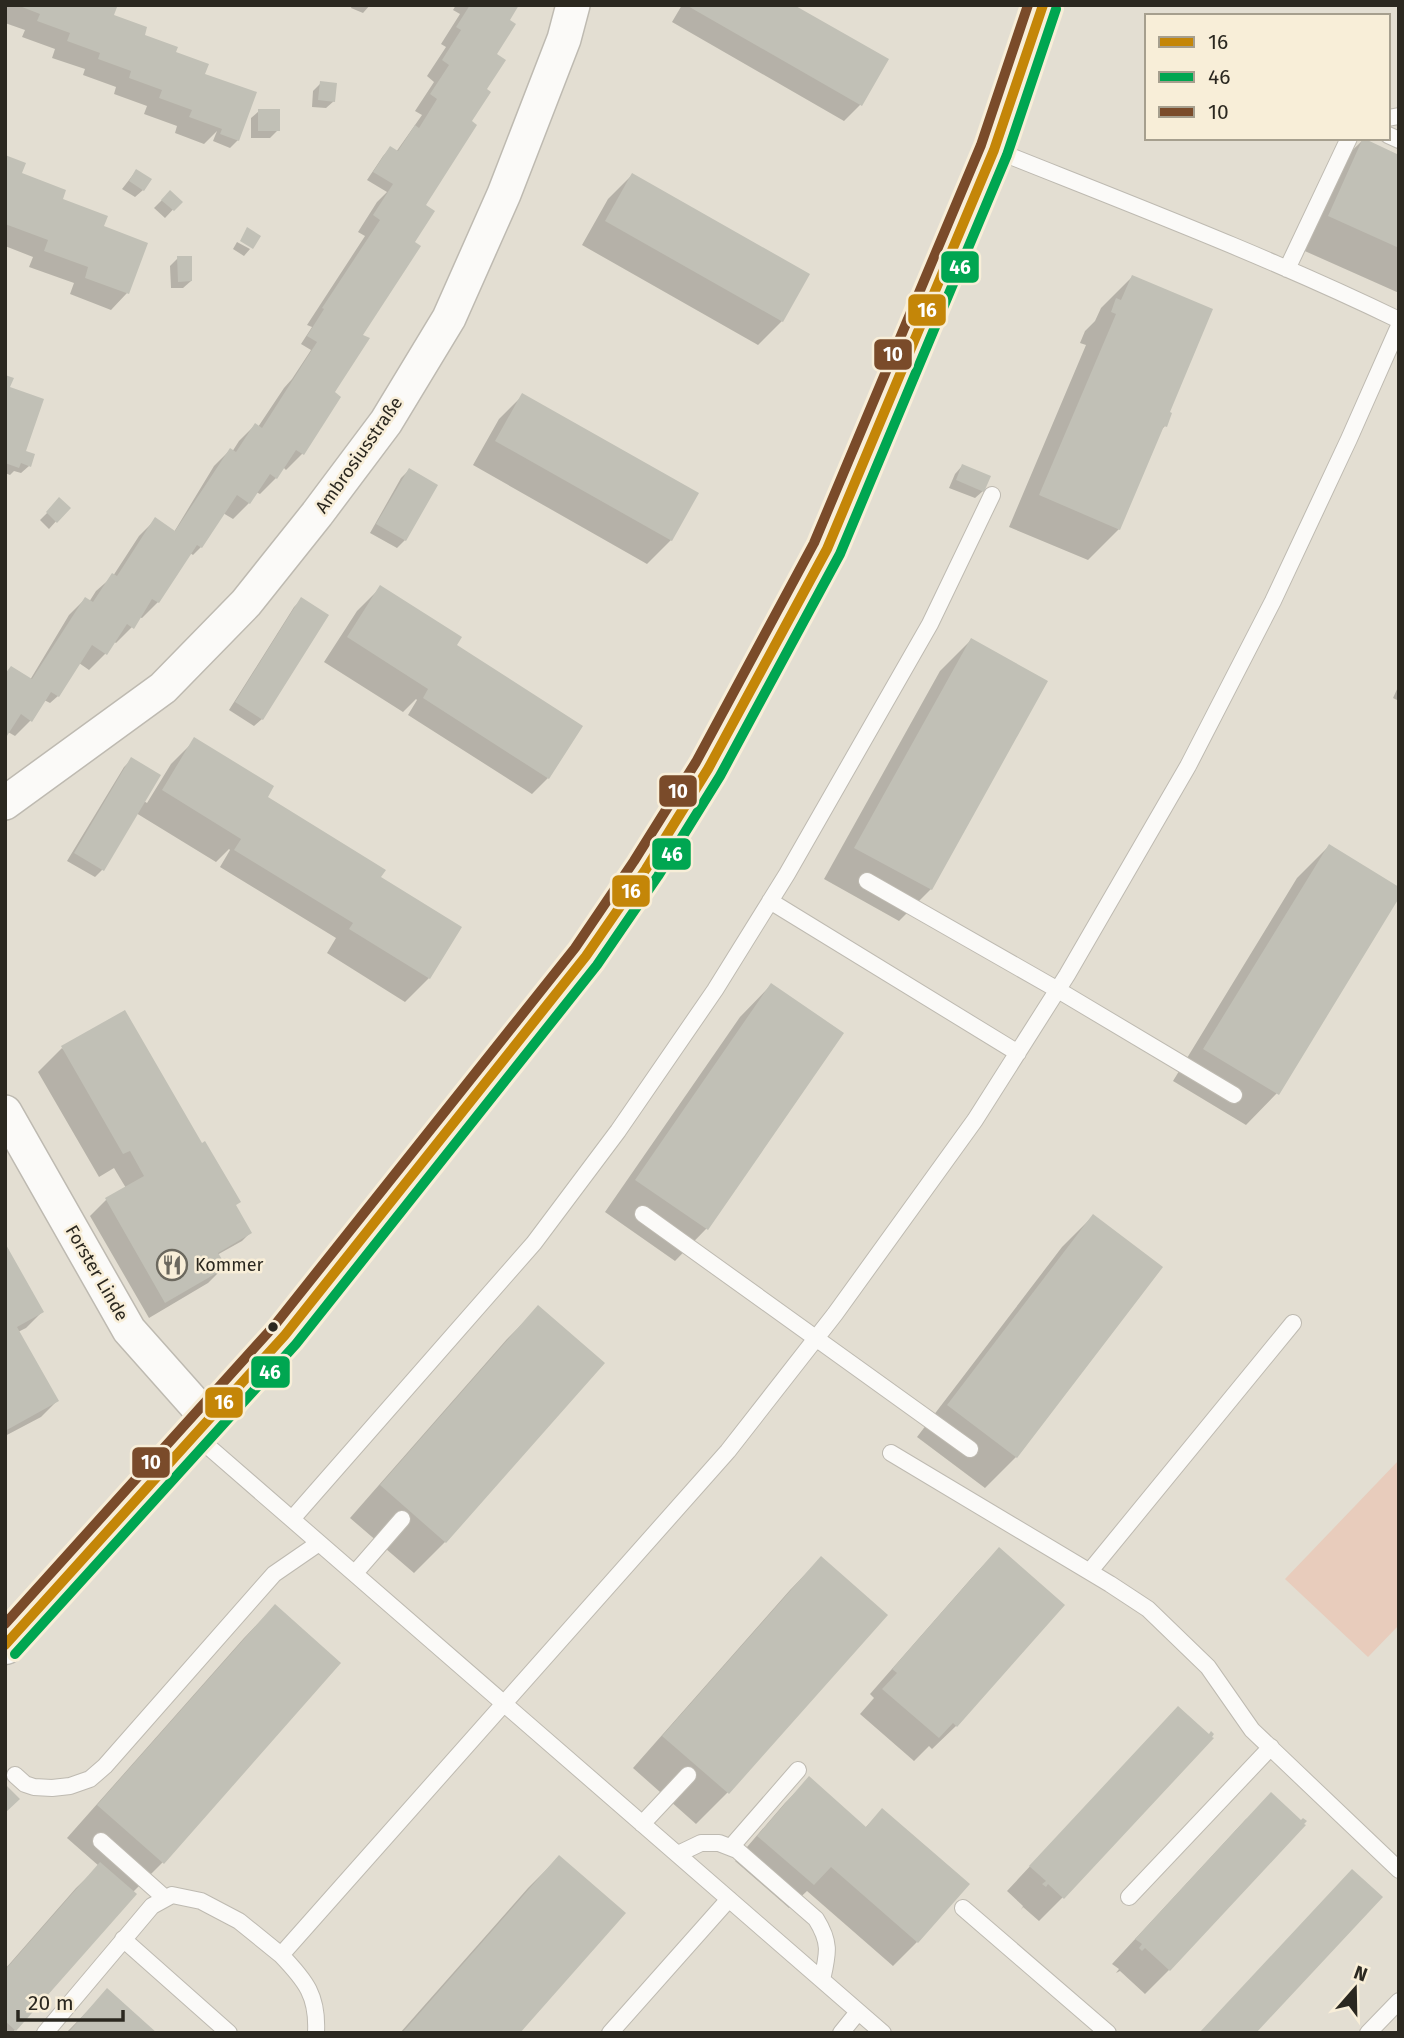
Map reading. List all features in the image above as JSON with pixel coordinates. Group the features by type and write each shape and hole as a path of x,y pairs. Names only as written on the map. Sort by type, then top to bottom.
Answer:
{"main road":[{"path":"5,1645 285,1335 586,956 646,869 708,769 827,549 994,149 1045,7"}],"street":[{"name":"Ambrosiusstraße","path":"5,803 163,688 246,603 386,422 449,318 504,194 564,39 573,5"},
{"name":"Forster Linde","path":"5,1112 129,1330 201,1427"}],"lane":[{"path":"1287,269 1348,140"},
{"path":"994,149 1287,269 1399,320"},
{"path":"281,1955 728,1451 816,1339 975,1120 1058,990 1194,754 1273,601 1399,326"},
{"path":"292,1519 534,1243 618,1131 715,990 770,901 930,624 992,495"},
{"path":"867,881 1234,1095"},
{"path":"770,901 1018,1053"},
{"path":"643,1214 970,1449"},
{"path":"1090,1571 1293,1323"},
{"path":"201,1427 319,1543 883,2033"},
{"path":"891,1453 1090,1571 1148,1609 1208,1667 1252,1730 1399,1870"},
{"path":"355,1573 402,1519"},
{"path":"15,1775 25,1784 36,1788 69,1786 90,1779 105,1766 274,1574 319,1543"},
{"path":"1129,1897 1270,1747"},
{"path":"731,1847 798,1770"},
{"path":"642,1824 688,1776"},
{"path":"101,1840 165,1898"},
{"path":"678,1854 701,1843 719,1843 731,1847 816,1919 825,1933 828,1950 822,1980"},
{"path":"45,2033 152,1906 172,1895 201,1901 239,1921 281,1955 302,1976 309,1990 316,2011 316,2032"},
{"path":"610,2033 729,1899"},
{"path":"963,1908 1108,2033"},
{"path":"123,1939 229,2033"},
{"path":"1368,2033 1399,2001"},
{"path":"841,2033 858,2012"}],"shaded area":[{"path":"1399,1460 1399,1625 1368,1657 1285,1579"}],"building":[{"path":"17,5 117,7 114,15 147,27 145,35 178,47 176,52 209,64 205,74 257,92 239,141 220,134 222,129 189,117 192,110 159,98 162,90 129,78 131,71 98,59 100,53 67,41 70,33 37,21 40,14"},
{"path":"470,5 519,5 510,20 516,24 497,54 506,60 487,89 491,92 472,121 477,125 426,205 435,211 415,242 421,246 363,335 370,338 335,392 341,397 304,455 296,450 277,479 270,474 250,504 237,495 202,548 197,545 159,603 152,599 134,629 127,624 107,655 92,645 59,697 51,692 32,722 21,714 5,739 5,674 11,666 32,679 85,597 93,602 112,573 117,576 155,517 175,531 230,448 236,452 255,423 262,428 317,342 307,336 324,309 322,308 380,220 373,215 393,184 373,172 390,146 398,151 415,125 419,128 437,99 430,94 449,65 442,60 461,30 456,27"},
{"path":"686,5 794,5 889,59 862,106"},
{"path":"320,81 337,83 335,102 318,100"},
{"path":"258,109 280,109 280,131 258,131"},
{"path":"1362,140 1399,155 1399,248 1328,216"},
{"path":"5,155 26,163 22,173 66,190 63,199 108,216 104,226 148,243 129,294 85,278 88,267 44,251 48,240 5,224"},
{"path":"136,169 152,179 144,191 129,181"},
{"path":"632,173 810,274 783,322 605,221"},
{"path":"170,190 183,202 174,211 161,200"},
{"path":"247,227 261,236 253,249 240,241"},
{"path":"177,256 192,256 192,281 178,282"},
{"path":"1132,275 1213,309 1170,412 1172,413 1167,427 1164,426 1120,530 1039,495 1116,314 1111,312 1116,298 1121,300"},
{"path":"5,375 14,378 10,387 44,399 26,451 35,454 31,467 21,463 19,468 5,463"},
{"path":"522,393 699,493 672,541 495,441"},
{"path":"962,464 991,476 984,492 956,480"},
{"path":"409,468 438,485 406,541 376,524"},
{"path":"59,497 71,508 57,523 46,512"},
{"path":"380,585 462,637 457,645 583,726 549,779 423,698 428,689 347,637"},
{"path":"301,597 329,615 263,720 235,702"},
{"path":"971,638 1048,681 932,890 854,848"},
{"path":"194,737 274,786 268,797 386,870 381,877 462,927 430,979 349,929 353,923 234,850 241,839 162,790"},
{"path":"131,757 161,775 104,871 74,853"},
{"path":"1329,844 1399,887 1399,898 1279,1095 1203,1049"},
{"path":"771,983 844,1033 708,1230 635,1180"},
{"path":"125,1010 202,1143 205,1141 241,1202 236,1205 252,1233 218,1253 227,1267 165,1303 105,1198 144,1176 130,1151 123,1154 61,1046"},
{"path":"1093,1214 1163,1267 1017,1458 947,1405"},
{"path":"5,1243 44,1312 17,1327 59,1401 5,1431"},
{"path":"538,1305 605,1363 446,1543 380,1485"},
{"path":"999,1547 1065,1605 957,1727 953,1723 939,1738 882,1689 897,1673 892,1669"},
{"path":"821,1556 888,1615 729,1794 662,1736"},
{"path":"275,1604 341,1663 164,1864 97,1805"},
{"path":"1178,1706 1209,1734 1211,1731 1214,1738 1064,1899 1048,1884 1046,1887 1042,1884 1046,1881 1029,1866"},
{"path":"809,1776 866,1827 882,1808 970,1884 918,1943 831,1867 814,1885 757,1836"},
{"path":"5,1784 20,1799 5,1813"},
{"path":"1271,1792 1301,1820 1303,1818 1307,1821 1304,1824 1306,1825 1170,1971 1145,1948 1142,1951 1139,1948 1142,1944 1135,1939"},
{"path":"559,1855 626,1913 520,2033 402,2033"},
{"path":"100,1862 137,1894 16,2031 5,2021 5,1970"},
{"path":"1352,1869 1383,1897 1256,2033 1199,2033"},
{"path":"107,1988 157,2033 68,2033"}],"transit line":[{"name":"10","path":"5,1624 274,1326 575,948 634,861 696,762 814,543 981,145 1028,5"},
{"name":"16","path":"5,1645 285,1335 586,956 646,869 708,769 827,549 994,150 1043,5"},
{"name":"46","path":"15,1654 296,1344 597,965 658,876 720,776 840,554 1007,155 1056,9"}],"place":[{"name":"Kommer","path":"172,1265"}]}
